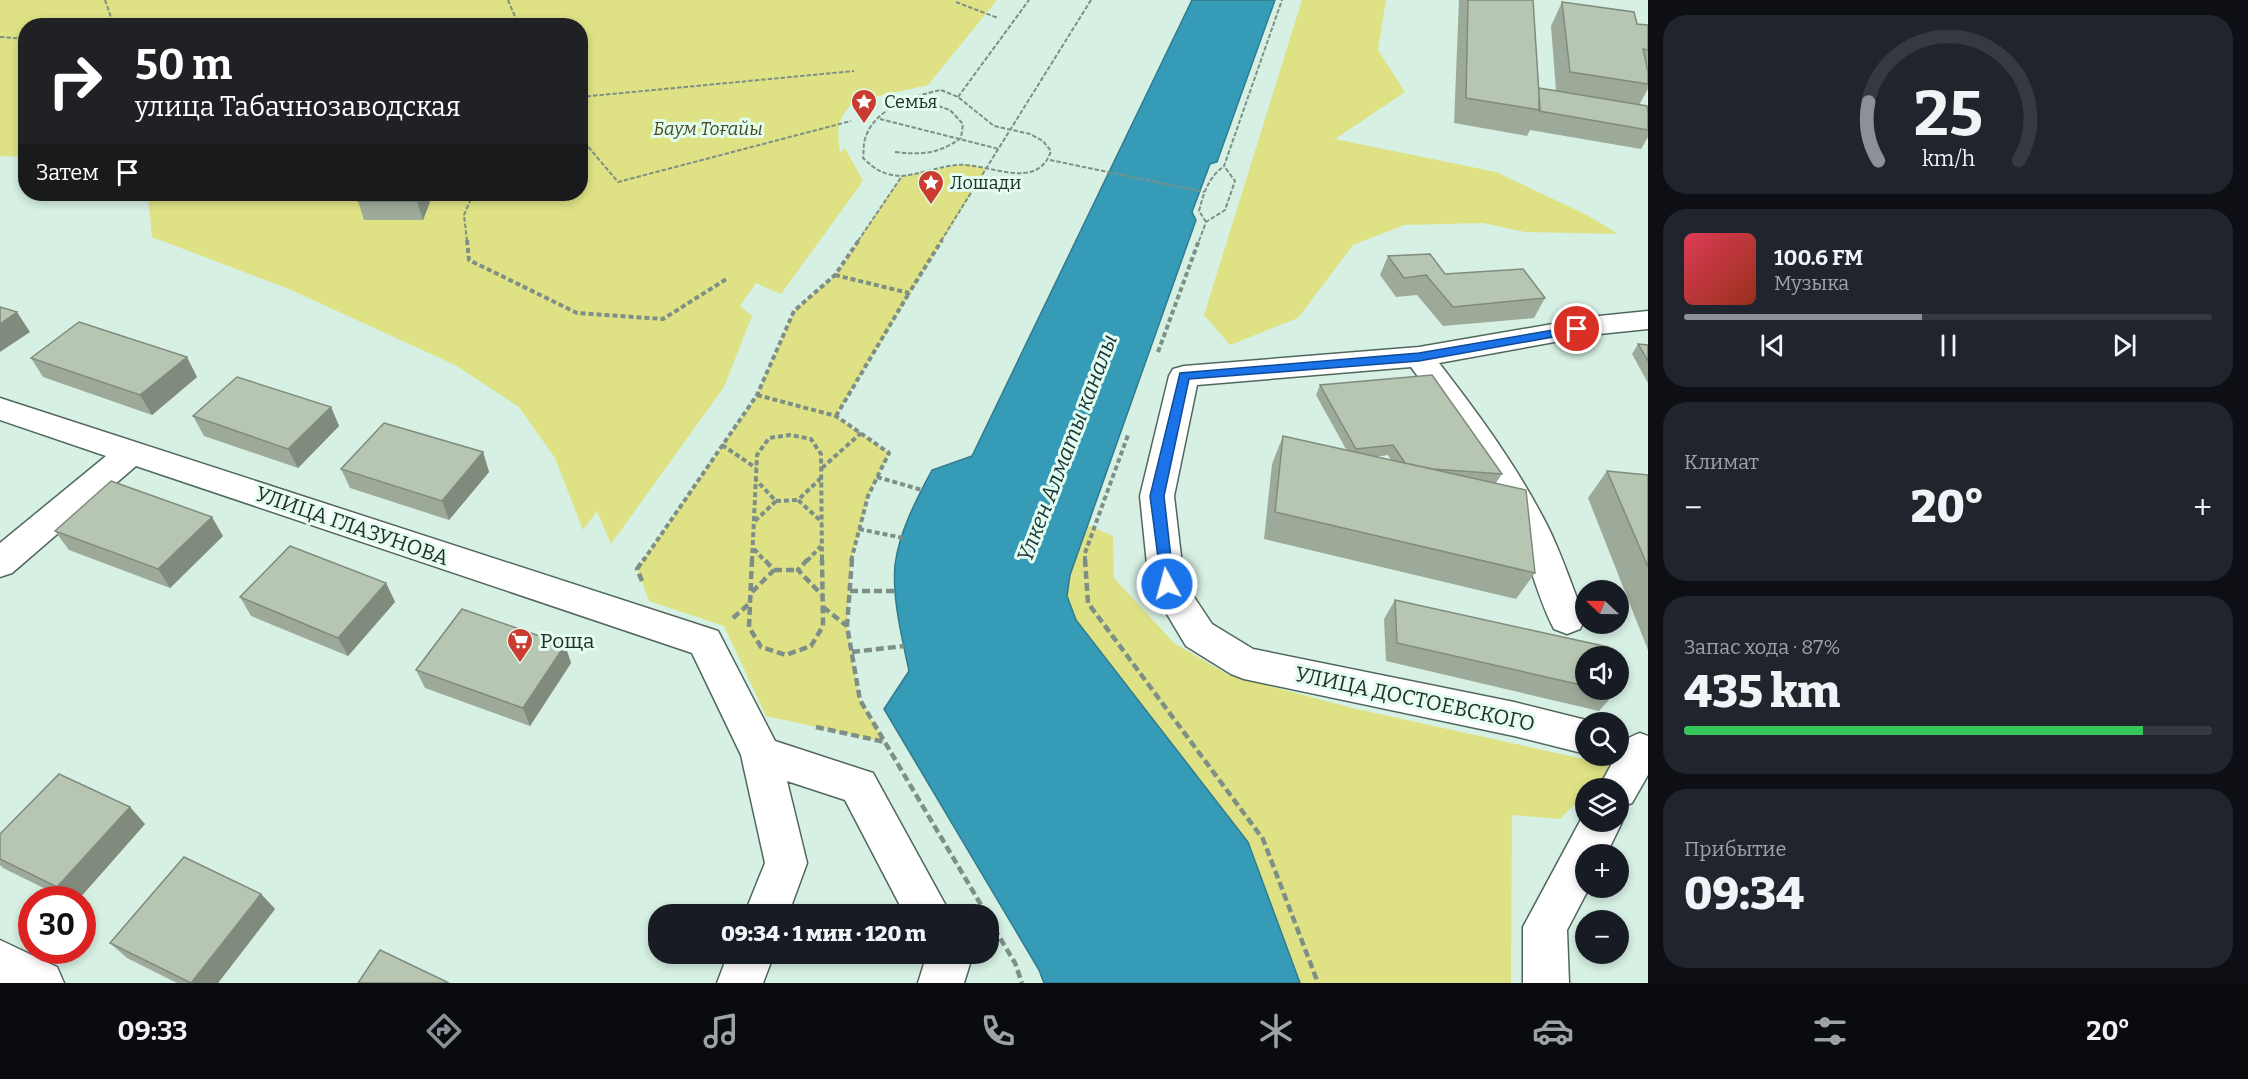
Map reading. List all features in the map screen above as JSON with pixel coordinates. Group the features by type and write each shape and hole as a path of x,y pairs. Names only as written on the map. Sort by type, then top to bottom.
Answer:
{"street":[{"path":"1567,619 1532,529 1508,486 1470,424 1419,357 1599,326 1648,320"},
{"name":"УЛИЦА ДОСТОЕВСКОГО","path":"1419,357 1184,376 1157,496 1167,584 1199,635 1244,663 1514,719 1575,734"},
{"name":"УЛИЦА ГЛАЗУНОВА","path":"0,409 405,545 715,634"},
{"path":"0,563 131,452"},
{"path":"715,634 761,754 786,863 770,904"},
{"path":"1623,778 1635,750"},
{"path":"761,754 859,786 923,904"},
{"path":"1546,983 1545,927 1596,832"},
{"path":"0,963 42,983"},
{"path":"740,983 747,964"},
{"path":"941,983 947,964"}],"path":[{"path":"105,0 111,18"},
{"path":"508,0 516,18"},
{"path":"958,97 1029,0"},
{"path":"836,416 909,293 1091,0"},
{"path":"956,2 998,18"},
{"path":"0,37 18,38"},
{"path":"588,96 854,71"},
{"path":"941,90 958,97 994,126 1030,134 1043,141 1051,151 1050,160 1042,168 1025,173 1006,173 966,164 902,176 879,173 863,158 866,138 880,118 897,104 919,94 941,90"},
{"path":"895,152 920,155 944,151 961,138 963,124 950,110 932,104"},
{"path":"880,118 999,149"},
{"path":"588,146 618,182 851,121"},
{"path":"1050,160 1204,192"},
{"path":"1206,222 1199,212 1204,192 1212,174 1224,166"},
{"path":"645,590 637,569 757,395 794,311 835,274 902,176"},
{"path":"470,201 464,216 469,260 577,313 663,319 728,278"},
{"path":"835,274 909,293"},
{"path":"757,395 836,416 889,453 868,496 851,562 847,626 860,700 981,904"},
{"path":"821,469 861,433"},
{"path":"790,435 812,439 821,454 821,469 822,626 812,646 786,655 761,647 749,627 758,454 769,438 790,435"},
{"path":"722,445 756,469"},
{"path":"754,521 776,501 798,500 821,477"},
{"path":"877,477 922,490"},
{"path":"756,480 776,501"},
{"path":"798,500 822,522"},
{"path":"859,529 903,538"},
{"path":"751,593 774,570 798,570 822,545"},
{"path":"753,548 774,570"},
{"path":"798,570 822,595"},
{"path":"850,591 897,591"},
{"path":"715,634 750,602"},
{"path":"822,607 847,626"},
{"path":"852,652 904,646"},
{"path":"809,725 885,742"},
{"path":"999,935 1015,963 1022,983"}],"green space":[{"name":"Баум Тоғайы","path":"0,0 997,0 928,85 866,99 866,91 845,111 838,132 840,153 845,148 863,181 781,294 756,283 740,306 752,316 724,387 611,544 597,511 583,530 555,458 519,407 455,365 289,289 152,237 149,201 588,201 588,18 18,18 18,157 0,156"},
{"path":"1302,0 1386,0 1378,50 1405,92 1335,139 1496,172 1587,215 1618,234 1525,232 1483,223 1404,225 1353,245 1298,318 1230,345 1204,315"},
{"path":"966,164 986,169 836,416 889,453 868,496 851,562 847,626 860,700 885,742 766,716 724,626 649,601 637,569 757,395 794,311 835,275 902,176"},
{"path":"1088,525 1113,536 1114,578 1174,643 1229,675 1352,708 1575,757 1575,766 1615,766 1602,778 1575,778 1575,804 1560,819 1512,815 1511,983 1300,983 1298,976 1076,620 1067,596 1070,576"}],"water":[{"name":"Үлкен Алматы каналы","path":"1192,0 1275,0 1217,162 1210,164 1192,212 1196,220 1070,575 1067,596 1076,620 1248,842 1300,983 1044,983 1039,970 884,709 909,671 896,604 895,565 905,528 932,470 972,456"}],"building":[{"path":"1468,0 1533,0 1540,110 1466,98"},
{"path":"1562,2 1634,12 1637,24 1648,25 1648,50 1643,49 1648,84 1570,72"},
{"path":"1539,88 1647,106 1648,130 1539,111"},
{"path":"1430,254 1445,274 1523,269 1545,298 1453,307 1426,275 1404,278 1388,256"},
{"path":"0,307 17,312 0,324"},
{"path":"79,322 187,357 140,395 31,358"},
{"path":"1638,344 1648,345 1648,361"},
{"path":"1432,375 1502,474 1433,469 1405,463 1393,445 1356,449 1320,385"},
{"path":"237,377 331,407 288,449 193,416"},
{"path":"384,423 483,452 442,501 341,469"},
{"path":"1283,436 1526,490 1535,573 1275,512"},
{"path":"1607,471 1648,475 1648,567"},
{"path":"111,481 212,517 158,569 55,531"},
{"path":"290,546 386,583 338,638 240,597"},
{"path":"1395,600 1603,646 1575,646 1575,683 1397,643"},
{"path":"462,609 565,645 523,708 416,670"},
{"path":"59,774 130,807 58,886 0,859 0,834"},
{"path":"184,857 261,894 191,983 110,943"},
{"path":"380,950 449,983 358,983"}],"place":[{"name":"Семья","path":"864,125"},
{"name":"Лошади","path":"931,206"},
{"name":"Роща","path":"520,664"}],"route":[{"path":"1167,584 1157,496 1184,376 1419,357 1577,329"}]}
